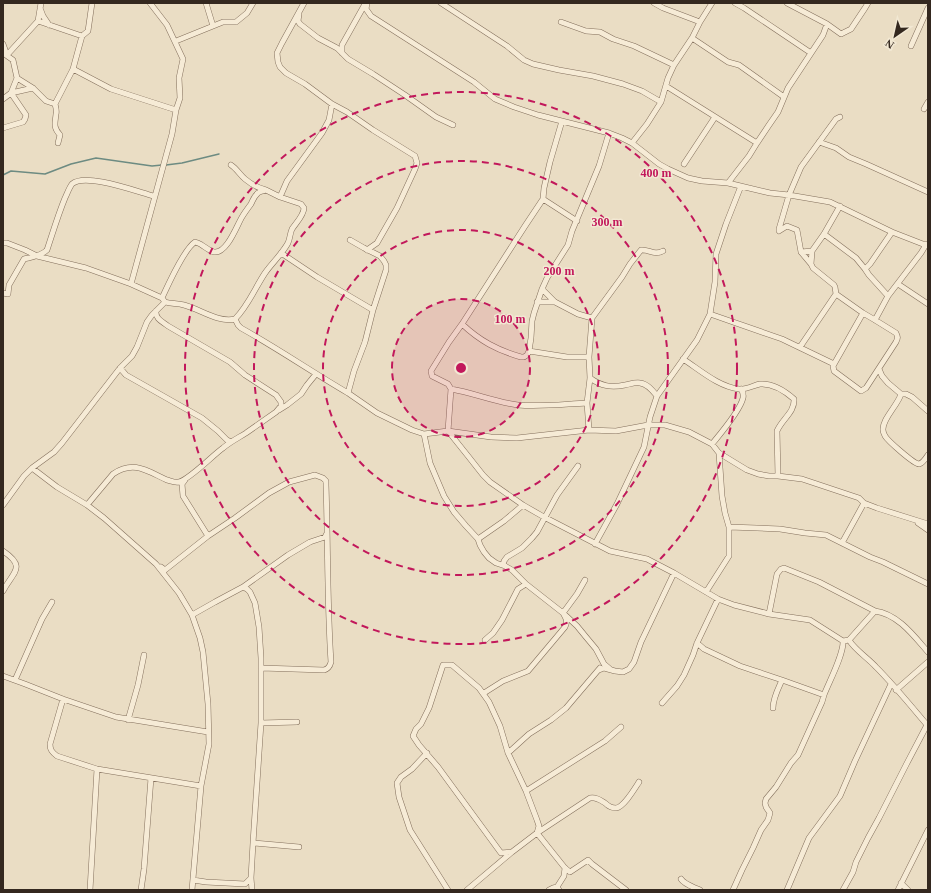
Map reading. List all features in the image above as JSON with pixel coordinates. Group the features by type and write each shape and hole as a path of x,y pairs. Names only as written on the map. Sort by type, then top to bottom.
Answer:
{"street":[{"path":"58,143 60,135 54,125 57,112 55,104 74,69 82,36 88,31 92,3"},
{"path":"131,284 172,134 176,110 180,98 179,78 183,59 176,41 167,25 150,3"},
{"path":"206,3 213,26"},
{"path":"176,41 223,22 236,22 248,13 253,3"},
{"path":"304,3 277,53 280,67 286,73 305,84 332,104 415,156 417,163 397,208 377,243 367,250"},
{"path":"342,53 342,45 367,3"},
{"path":"367,3 366,9 371,16 474,82 495,99 538,116 608,133 622,138 632,143 659,164 688,178 702,181 728,183 770,193 789,194 830,202 892,232 926,245 888,296 875,320"},
{"path":"441,3 508,46 524,60 533,64 593,76 622,84 642,91 661,102"},
{"path":"654,3 700,22"},
{"path":"632,143 647,124 661,102 668,78 674,65 692,38 712,3"},
{"path":"735,3 812,53"},
{"path":"790,4 828,24 841,34 849,31 868,3"},
{"path":"40,5 43,16 49,25"},
{"path":"5,54 38,21 40,5"},
{"path":"911,46 928,8"},
{"path":"299,13 298,21 300,24 318,38 337,48 348,59 405,95 436,117 453,125"},
{"path":"38,21 82,36"},
{"path":"561,22 586,31 600,32 674,65"},
{"path":"728,183 749,156 778,112 788,88 812,53 828,24"},
{"path":"692,38 728,62 739,66 784,97"},
{"path":"3,44 5,54 13,60 17,78 11,93"},
{"path":"74,69 111,89 176,110"},
{"path":"17,78 33,88 46,101 55,104"},
{"path":"666,86 757,143"},
{"path":"3,99 11,93 33,88"},
{"path":"3,128 23,122 26,115 11,93"},
{"path":"924,108 928,102"},
{"path":"280,198 287,181 322,133 328,120 332,104"},
{"path":"684,164 715,117"},
{"path":"800,347 836,294 835,287 816,270 801,252 797,230 786,226 780,231 779,229 789,194 800,167 836,119 840,117"},
{"path":"562,121 550,162 543,199 431,371 432,376 448,384 451,389 448,431 483,475 501,491 544,517 595,544 610,551 648,559 718,599 734,605 769,614 810,620 846,641 874,664 928,725 906,764 843,890"},
{"path":"462,324 478,337 499,350 521,357 527,355 531,338 532,321 537,302 547,278 568,245 599,166 608,133"},
{"path":"819,142 836,148 849,157 928,192"},
{"path":"3,242 37,256 86,268 131,284 168,303 183,305 225,320 235,319 250,300 264,274 288,243 291,231 303,213 304,208 301,204 280,198 266,190 258,188 246,180 238,170 231,165"},
{"path":"24,259 37,256 47,250 59,213 73,183 84,180 107,183 154,196"},
{"path":"595,544 617,504 644,447 650,417 658,396 697,340 710,314 715,282 716,254 741,186"},
{"path":"4,502 24,476 32,468 54,452 62,443 120,368 132,356 147,322 164,300 177,267 192,244 195,242 198,243 214,252 222,250 236,231 242,216 256,194 266,190"},
{"path":"543,199 577,221"},
{"path":"812,264 812,250 824,234 840,206"},
{"path":"865,269 892,232"},
{"path":"824,234 856,258 888,296"},
{"path":"348,393 386,270 386,265 380,256 350,240"},
{"path":"589,430 587,403 590,378 589,357 592,318 641,250 644,249 657,253 662,251"},
{"path":"3,293 8,294 9,285 24,259 25,250"},
{"path":"801,252 812,250"},
{"path":"281,253 317,277 373,310"},
{"path":"898,284 928,304"},
{"path":"542,289 555,302 578,314 592,318"},
{"path":"836,294 863,313 896,333 898,338 866,388 861,391 834,371 832,366 863,313"},
{"path":"537,302 555,302"},
{"path":"156,311 159,320 230,362 246,375 276,395 281,402 281,406 276,412"},
{"path":"710,314 782,339 834,364"},
{"path":"235,319 241,328 348,393 377,413 424,434 448,431 491,437 517,438 589,430 610,431 648,425 665,425 689,432 712,444 719,453 747,470 768,476 802,479 859,498 864,503 877,508 928,524"},
{"path":"529,350 567,357 589,357"},
{"path":"683,359 717,382 740,389 761,384 768,385 777,388 794,399 792,410 779,425 777,431 778,476"},
{"path":"120,368 126,375 202,418 224,438 231,442"},
{"path":"879,369 882,376 888,383 902,394 912,397 928,411"},
{"path":"208,536 183,496 182,484 222,448 301,394 316,374"},
{"path":"590,378 609,387 641,383 650,388 658,396"},
{"path":"451,389 518,405 587,403"},
{"path":"712,444 739,408 744,396 740,389"},
{"path":"902,394 884,425 883,430 885,436 915,463 922,463 928,455"},
{"path":"424,434 430,463 444,496 454,512 478,539 480,545 489,558 512,570 526,584 563,613 577,626 596,649 604,664 610,669"},
{"path":"222,448 224,438"},
{"path":"706,592 729,556 729,527 722,496 719,453"},
{"path":"503,565 507,557 522,548 537,532 557,495 578,466"},
{"path":"87,505 113,474 127,467 142,468 172,482 178,483 188,477"},
{"path":"32,468 57,487 87,505 104,518 156,564 165,570 168,575 166,577"},
{"path":"165,570 208,536 269,493 289,482 315,475 324,478 326,481 328,618 331,662 327,669 324,670 261,668"},
{"path":"842,543 864,503"},
{"path":"478,539 504,521 523,505"},
{"path":"912,519 928,530"},
{"path":"729,527 780,529 826,535 928,584"},
{"path":"192,615 243,587 288,555 310,542 325,537 327,533"},
{"path":"3,551 15,561 17,566 3,591"},
{"path":"156,564 179,593 192,615 203,652 208,704 209,744 201,786 192,890"},
{"path":"769,614 777,574 781,568 784,568 819,582 875,611 885,613 902,624 928,652"},
{"path":"599,670 604,668 623,672 634,662 641,642 674,573"},
{"path":"563,613 586,580"},
{"path":"485,640 493,633 502,620 518,589 526,584"},
{"path":"243,587 250,592 255,603 259,627 261,668 262,723 253,843 251,878 252,889"},
{"path":"662,703 677,686 684,675 697,643 718,599"},
{"path":"15,680 42,619 52,602"},
{"path":"733,890 761,830 770,816 765,803 766,799 798,755 818,711 843,645 875,611"},
{"path":"484,693 503,681 528,671 565,627 567,623 563,613"},
{"path":"697,643 704,649 740,666 824,695"},
{"path":"128,720 138,685 144,654"},
{"path":"508,753 529,734 566,708 599,670 602,660"},
{"path":"896,690 928,662"},
{"path":"512,852 501,853 438,767 413,736 429,708 443,665 452,665 484,693 500,726 508,753 526,791 539,826 537,833"},
{"path":"3,676 116,717 208,732"},
{"path":"773,708 773,703 782,680"},
{"path":"787,890 809,838 840,796 891,684"},
{"path":"63,699 50,744 52,753 97,770 201,786"},
{"path":"262,723 298,722"},
{"path":"526,791 605,741 621,727"},
{"path":"427,753 412,769 401,777 397,783 399,797 410,830 448,890"},
{"path":"90,890 97,770"},
{"path":"141,890 152,778"},
{"path":"467,890 537,833 590,798 594,797 610,807 620,807 639,782"},
{"path":"898,890 928,830"},
{"path":"537,833 565,868 570,872"},
{"path":"253,843 299,847"},
{"path":"564,876 588,860 626,890"},
{"path":"549,890 553,888 558,889 564,876 565,868"},
{"path":"245,884 251,878"},
{"path":"682,879 683,882 700,890"},
{"path":"193,880 245,884 252,889"},
{"path":"901,884 908,890"}],"waterway":[{"path":"166,165 182,163 219,154"},
{"path":"3,175 11,171 45,174 71,164 96,158 152,166 162,165"}]}
